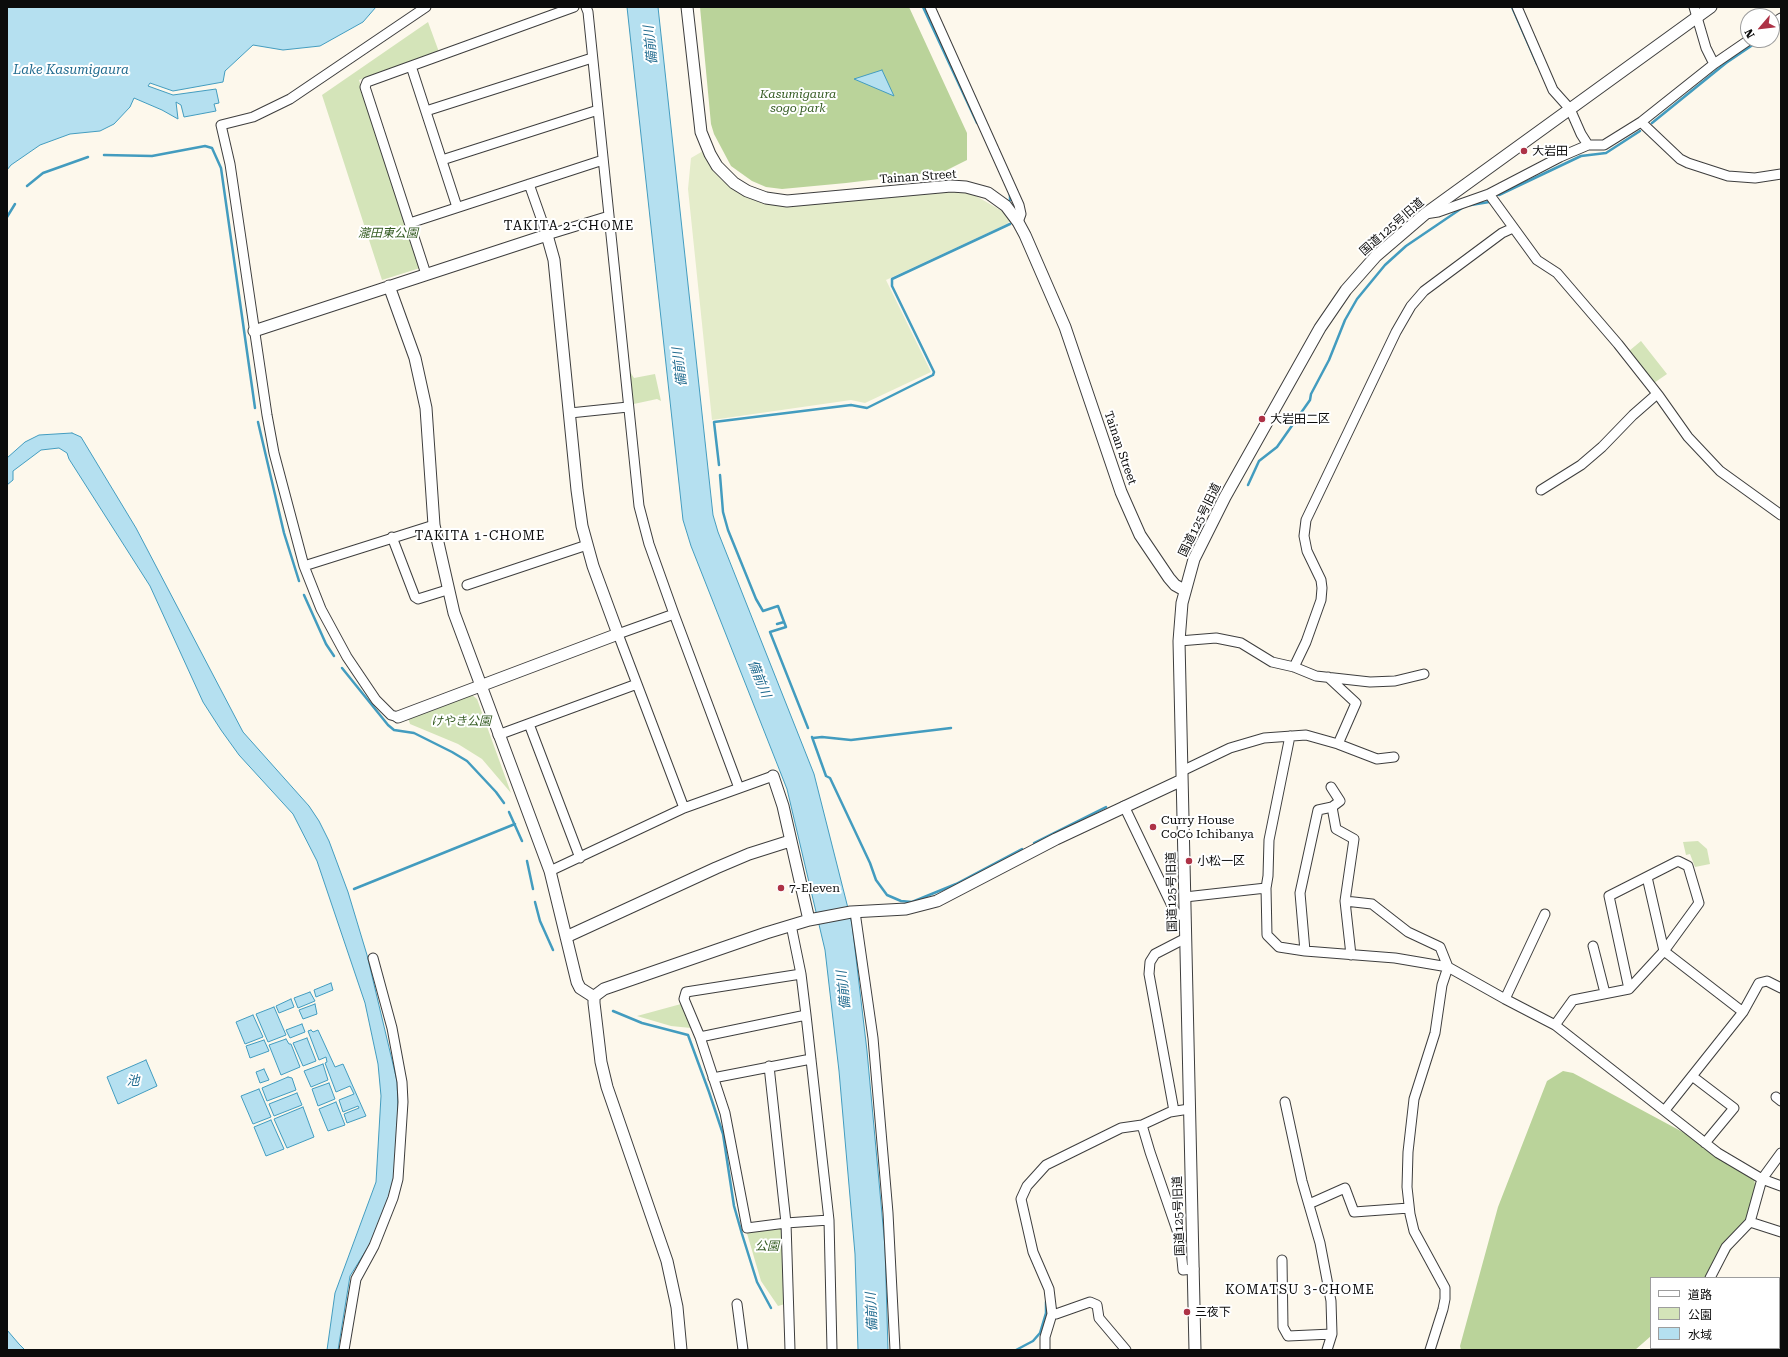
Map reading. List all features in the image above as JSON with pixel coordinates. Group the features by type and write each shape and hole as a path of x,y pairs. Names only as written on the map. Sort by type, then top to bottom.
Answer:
{"street":[{"path":"426,7 290,99 253,116 221,126 230,164 254,331 274,453 304,566 321,609 347,657 376,700 391,714 398,717 674,614"},
{"path":"426,274 364,87 366,82 574,7"},
{"path":"586,7 588,12 628,407 643,522 674,614 739,788"},
{"name":"Tainan Street","path":"687,7 701,132 710,154 717,166 734,183 761,196 787,201 951,186 966,187 988,193 1006,206 1018,222 1046,281 1065,327 1132,519 1143,541 1160,566 1175,585 1184,590"},
{"path":"930,7 1019,205 1021,214 1018,222"},
{"path":"1517,7 1553,90 1570,109 1588,146"},
{"name":"国道125号旧道","path":"1195,1350 1179,641 1180,612 1184,590 1194,559 1209,526 1320,328 1346,290 1376,256 1425,214 1570,109 1696,12 1711,7"},
{"path":"1696,12 1706,48 1714,64"},
{"path":"1425,214 1438,212 1489,194 1560,157 1588,146 1604,145 1641,122 1714,64 1740,46"},
{"path":"426,111 592,58"},
{"path":"411,66 457,207"},
{"path":"442,160 598,110"},
{"path":"1641,122 1680,159 1688,163 1728,176 1755,178 1781,174"},
{"path":"410,223 603,160"},
{"path":"529,184 554,260 580,512 587,545 618,634 684,808"},
{"path":"1489,194 1537,260 1558,273 1618,344 1688,437 1720,471 1781,515"},
{"path":"254,331 426,274 609,216"},
{"path":"1294,667 1306,642 1321,600 1322,588 1321,580 1308,551 1304,536 1306,520 1389,346 1411,306 1424,291 1502,233 1513,228"},
{"path":"389,286 415,358 426,408 434,525 454,613 498,735 550,871 580,988 594,997"},
{"path":"1541,490 1581,465 1657,394"},
{"path":"570,413 628,407"},
{"path":"304,566 434,525"},
{"path":"392,537 415,597 418,599 448,590"},
{"path":"467,585 587,545"},
{"path":"1179,641 1216,638 1241,643 1272,662 1294,667 1316,676 1328,678 1370,682 1395,681 1424,674"},
{"path":"1328,678 1356,703 1338,744"},
{"path":"498,735 637,684"},
{"path":"529,724 580,858"},
{"path":"594,997 604,989 791,925 853,912 906,909 937,901 1056,839 1124,806 1182,775 1214,755 1237,746 1264,738 1306,735 1338,744 1377,759 1394,757"},
{"path":"1290,736 1269,840 1268,876 1266,888 1267,935 1279,947 1305,951 1395,958 1448,967 1555,1025 1718,1153 1762,1179 1781,1186"},
{"path":"550,871 684,808 773,776 783,806 790,841 812,920"},
{"path":"1305,951 1300,893 1318,810 1332,807 1340,801 1331,787"},
{"path":"1124,806 1175,912 1180,916 1185,917"},
{"path":"1332,807 1336,829 1354,839 1345,901 1351,955"},
{"path":"566,937 748,854 790,841"},
{"path":"1555,1025 1572,1000 1629,989 1664,950 1699,903 1688,866 1678,861 1609,896 1629,989"},
{"path":"1647,877 1664,950 1743,1012"},
{"path":"1185,897 1266,888"},
{"path":"1345,901 1372,904 1408,932 1440,947 1448,967 1442,985 1435,1033 1414,1099 1408,1152 1407,1187 1409,1208 1414,1231 1445,1288 1443,1309 1430,1350"},
{"path":"853,912 873,1038 888,1213 895,1350"},
{"path":"1505,999 1545,914"},
{"path":"791,925 801,974 829,1220 832,1350"},
{"path":"1174,1111 1149,974 1150,962 1155,954 1186,938"},
{"path":"1593,946 1605,993"},
{"path":"344,1350 356,1279 374,1246 393,1198 398,1178 403,1102 402,1082 392,1028 372,958"},
{"path":"801,974 686,992 684,999 700,1038 725,1113 747,1228 829,1220"},
{"path":"1665,1110 1743,1012 1759,983 1767,981 1781,988"},
{"path":"594,997 601,1062 607,1087 667,1261 677,1307 681,1350"},
{"path":"700,1038 806,1014"},
{"path":"713,1078 811,1059"},
{"path":"769,1066 786,1223 790,1350"},
{"path":"1692,1076 1734,1108 1705,1143"},
{"path":"1285,1102 1309,1204 1325,1263 1331,1301 1332,1334 1327,1350"},
{"path":"1045,1350 1045,1337 1052,1314 1049,1289 1033,1252 1021,1199 1027,1186 1046,1165 1120,1128 1142,1125 1174,1111 1189,1109"},
{"path":"1142,1125 1180,1239 1183,1270 1194,1269"},
{"path":"1711,1277 1726,1247 1750,1222 1762,1179 1781,1153"},
{"path":"1309,1204 1345,1188 1354,1212 1409,1208"},
{"path":"1750,1222 1781,1232"},
{"path":"1282,1260 1283,1327 1288,1336 1332,1334"},
{"path":"1052,1314 1056,1314 1090,1302 1097,1305 1099,1318 1126,1350"},
{"path":"737,1304 743,1350"}],"green space":[{"name":"Kasumigaura sogo park","path":"700,7 909,7 967,133 967,160 945,171 846,183 782,189 766,187 752,181 731,166 714,134 711,124"},
{"name":"瀧田東公園","path":"428,22 439,52 359,80 420,268 382,280 322,95"},
{"path":"703,151 713,171 723,181 738,192 752,198 948,191 967,193 976,196 1002,211 1009,220 1007,224 886,280 931,372 865,403 851,400 712,420 688,189 691,158"},
{"path":"1641,341 1667,374 1654,383 1629,351"},
{"path":"627,367 634,378 655,374 661,401 657,399 629,405"},
{"name":"けやき公園","path":"471,694 477,699 511,793 482,759 458,744 410,724 408,718"},
{"path":"1698,841 1707,849 1710,864 1695,867 1690,854 1686,855 1683,842"},
{"path":"681,1004 691,1028 671,1026 637,1016"},
{"path":"1563,1071 1573,1073 1742,1164 1753,1175 1755,1194 1743,1230 1728,1255 1711,1277 1650,1277 1650,1337 1635,1350 1461,1350 1460,1346 1498,1207 1547,1081"},
{"name":"公園","path":"779,1227 782,1230 785,1304 778,1306 761,1281 746,1230"}],"water":[{"name":"Lake Kasumigaura","path":"7,7 376,7 363,22 320,46 283,50 253,45 225,71 223,82 173,91 150,83 148,86 173,95 216,89 219,103 214,104 216,111 184,117 181,105 176,102 178,119 162,110 134,98 130,107 114,124 100,131 70,134 40,145 11,165 7,170"},
{"name":"備前川","path":"627,7 658,7 713,515 718,532 814,774 852,924 867,1051 885,1247 888,1350 858,1350 855,1254 839,1071 825,950 787,789 691,546 683,520"},
{"path":"882,70 894,96 854,79"},
{"path":"72,433 81,437 136,528 243,732 309,806 319,821 329,841 348,892 367,955 397,1081 398,1107 395,1180 372,1241 350,1276 338,1350 327,1350 335,1293 376,1182 381,1096 378,1064 365,1003 317,861 293,814 239,755 203,702 150,586 69,459 67,453 59,448 41,450 13,471 13,480 7,485 7,458 25,442 39,435"},
{"path":"331,983 333,990 316,997 314,990"},
{"path":"310,992 315,1001 298,1008 294,998"},
{"path":"291,999 294,1007 279,1013 276,1006"},
{"path":"315,1004 317,1014 303,1019 299,1010"},
{"path":"274,1007 286,1035 268,1042 256,1014"},
{"path":"253,1015 263,1037 245,1044 236,1022"},
{"path":"302,1024 305,1032 290,1038 286,1030"},
{"path":"311,1030 313,1032 318,1030 335,1067 343,1064 366,1116 347,1123 344,1114 359,1108 358,1106 343,1112 339,1100 354,1094 350,1086 336,1092 325,1063 327,1062 326,1057 319,1060 308,1031"},
{"path":"307,1038 316,1061 303,1066 293,1043"},
{"path":"286,1039 289,1044 291,1044 300,1067 281,1075 269,1045"},
{"path":"264,1040 269,1051 250,1058 246,1046"},
{"name":"池","path":"146,1060 157,1086 118,1104 107,1077"},
{"path":"323,1064 328,1080 311,1087 304,1071"},
{"path":"264,1069 269,1080 260,1083 256,1072"},
{"path":"288,1077 292,1078 296,1090 267,1101 262,1088"},
{"path":"329,1083 335,1099 318,1106 312,1089"},
{"path":"259,1089 271,1117 253,1124 241,1096"},
{"path":"297,1093 302,1105 274,1116 269,1104"},
{"path":"336,1102 345,1125 328,1131 319,1109"},
{"path":"303,1107 314,1137 287,1148 274,1119"},
{"path":"271,1120 284,1149 266,1156 254,1127"},
{"path":"7,1330 19,1344 25,1350 7,1350"}],"waterway":[{"path":"923,7 977,123"},
{"path":"1512,7 1537,64"},
{"path":"1652,123 1726,63 1748,48"},
{"path":"1499,195 1581,156 1606,153 1640,131"},
{"path":"104,155 152,156 205,146 212,148 221,168 255,408"},
{"path":"27,186 43,173 88,157"},
{"path":"1010,193 1010,200"},
{"path":"1248,485 1259,461 1277,447 1310,400 1311,394 1329,360 1345,320 1357,299 1385,265 1406,246 1465,206 1489,202"},
{"path":"7,217 15,204"},
{"path":"719,465 714,422 851,405 867,408 933,375 934,372 892,286 892,279 1010,224"},
{"path":"258,422 284,533 299,581"},
{"path":"720,475 723,512 728,530 756,599 763,611 778,606 786,627 770,632 808,728"},
{"path":"304,595 326,644 334,656"},
{"path":"777,624 784,622"},
{"path":"342,668 388,725 394,730 414,733 467,761 496,792 504,803"},
{"path":"813,738 822,737 851,740 951,728"},
{"path":"812,737 826,776 830,778 870,863 876,880 887,895 901,901 912,902 956,884 1022,849"},
{"path":"1034,843 1106,807"},
{"path":"509,812 522,841"},
{"path":"354,889 515,824"},
{"path":"527,861 533,889"},
{"path":"535,902 540,921 553,950"},
{"path":"613,1011 642,1023 688,1035 723,1134 734,1206 742,1234 757,1282 771,1308"},
{"path":"1016,1350 1033,1341 1040,1333 1046,1313 1046,1302"}],"place":[{"name":"大岩田","path":"1524,151"},
{"name":"大岩田二区","path":"1262,419"},
{"name":"Curry House CoCo Ichibanya","path":"1153,827"},
{"name":"小松一区","path":"1189,861"},
{"name":"7-Eleven","path":"781,888"},
{"name":"三夜下","path":"1187,1312"}],"district":[{"name":"TAKITA 2-CHOME","path":"569,226"},
{"name":"TAKITA 1-CHOME","path":"480,536"},
{"name":"KOMATSU 3-CHOME","path":"1300,1290"}]}
